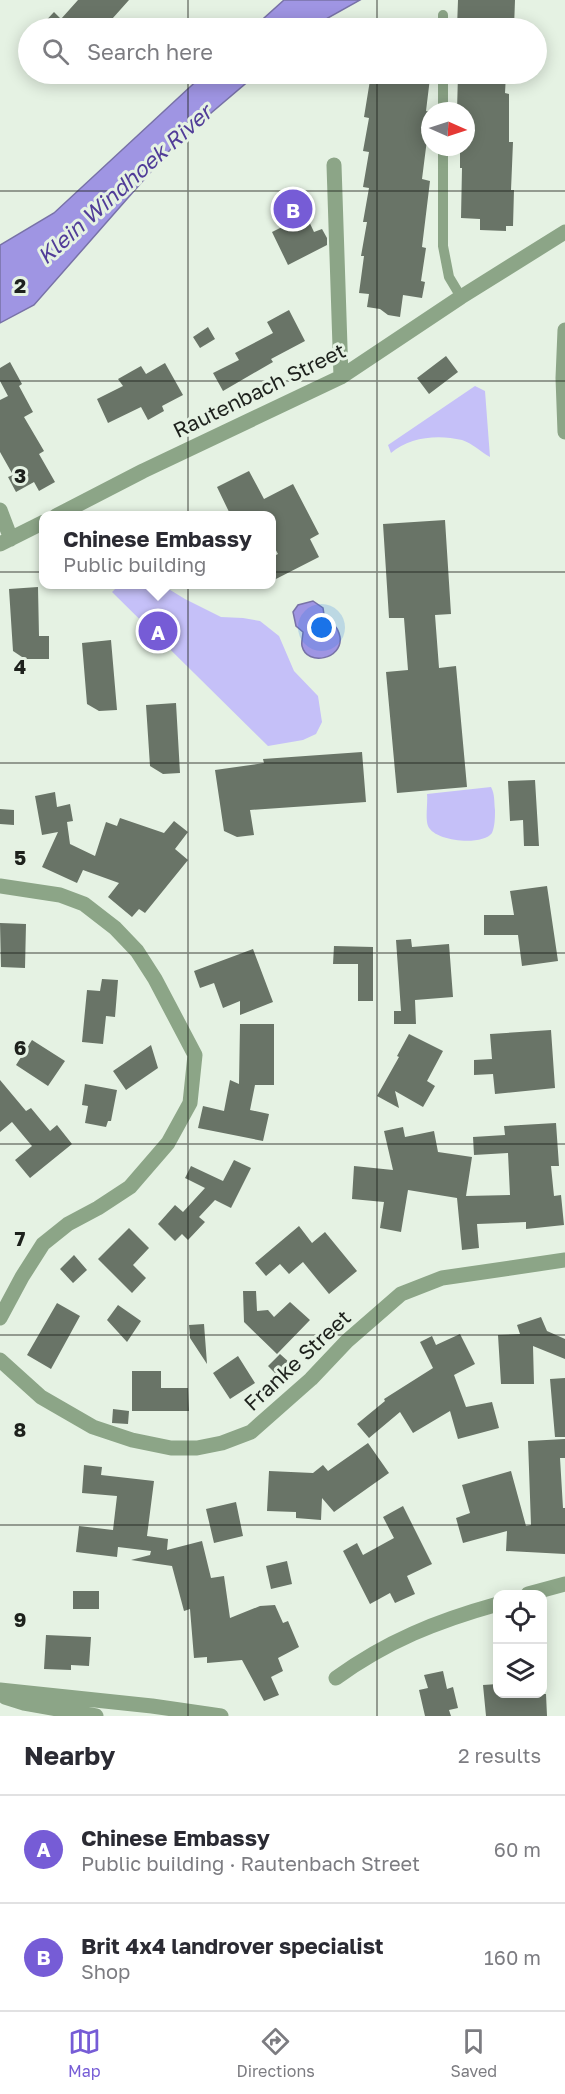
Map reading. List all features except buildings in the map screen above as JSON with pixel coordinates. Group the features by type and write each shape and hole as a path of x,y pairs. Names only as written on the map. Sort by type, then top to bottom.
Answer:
{"street":[{"path":"334,165 341,377"},
{"name":"Rautenbach Street","path":"66,511 143,471 341,377 461,297 565,232"},
{"path":"565,330 563,378 565,432"},
{"path":"0,510 5,542 39,525"},
{"path":"0,886 60,894 84,904 115,928 137,951 155,979 195,1055 190,1103 168,1143 130,1187 68,1224 44,1245 22,1277 0,1318"},
{"name":"Franke Street","path":"0,1360 42,1397 93,1427 132,1440 171,1448 197,1449 251,1432 311,1379 347,1341 401,1294 442,1278 565,1260"},
{"path":"543,1590 565,1584"},
{"path":"336,1678 364,1658 393,1643 447,1619 493,1605"},
{"path":"0,1690 152,1711 221,1716"},
{"path":"0,1695 96,1716"}],"lane":[{"path":"443,84 443,102"},
{"path":"443,156 443,246 449,277 461,297"}],"shaded area":[{"path":"475,386 485,391 490,457 466,441 443,437 415,440 391,453 388,445"},
{"path":"115,589 169,589 221,617 260,621 279,636 294,671 318,696 322,722 316,734 303,740 268,746 112,592"},
{"path":"491,787 495,822 492,833 487,837 470,841 449,839 440,836 428,826 427,794"}],"water":[{"path":"284,0 360,0 328,18 264,18"},
{"name":"Klein Windhoek River","path":"193,84 245,84 177,142 34,305 0,323 0,245 54,213"},
{"path":"313,601 323,608 325,621 335,626 340,637 336,651 324,658 310,657 305,653 302,644 303,632 296,626 293,612 298,605"}],"place":[{"name":"Brit 4x4 landrover specialist","path":"293,209"},
{"name":"Chinese Embassy","path":"158,631"}]}
